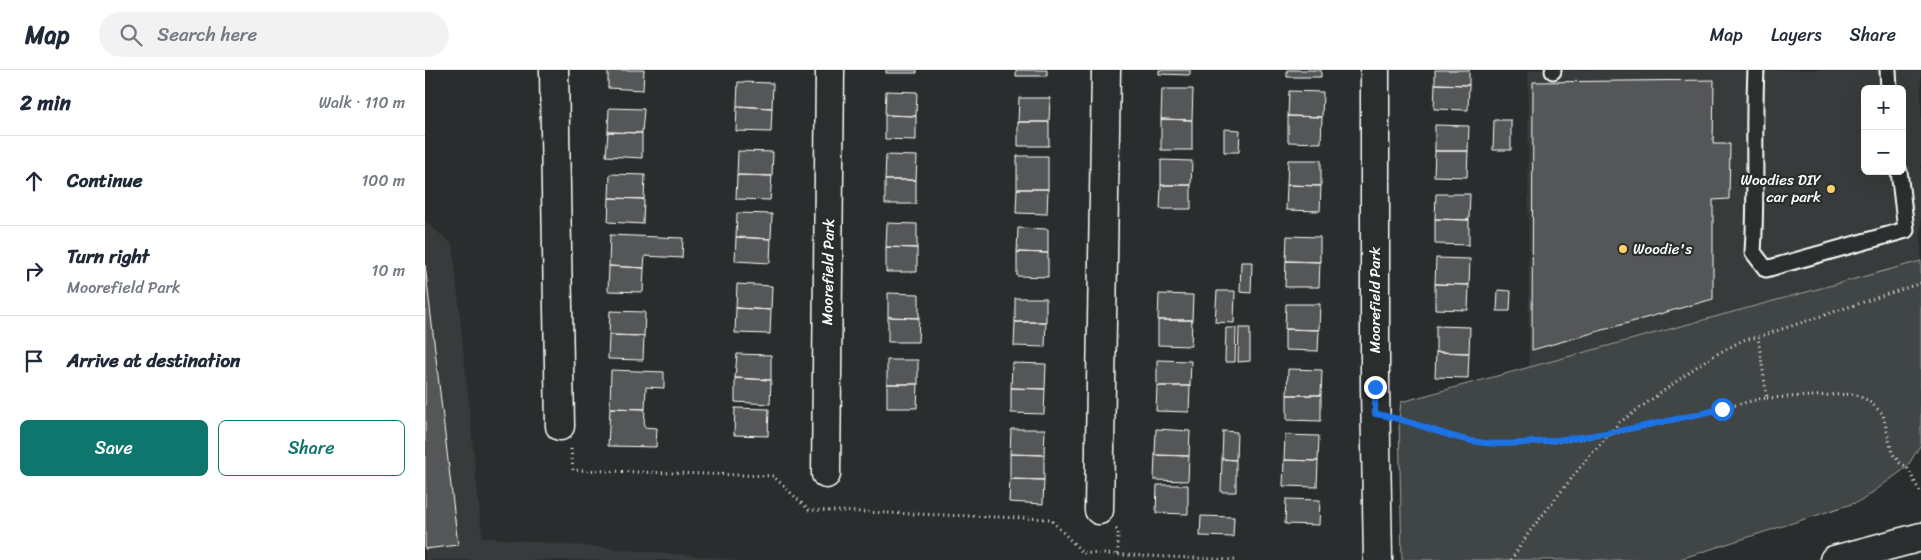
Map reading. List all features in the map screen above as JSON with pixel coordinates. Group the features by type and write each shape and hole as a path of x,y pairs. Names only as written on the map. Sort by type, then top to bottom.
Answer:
{"street":[{"path":"554,70 560,426"},
{"name":"Moorefield Park","path":"825,474 830,70"},
{"path":"1099,510 1106,70"},
{"name":"Moorefield Park","path":"1375,70 1375,414 1378,560"},
{"path":"1834,560 1921,537"}],"lane":[{"path":"1756,70 1754,144 1756,207 1753,252 1766,269 1906,230 1899,175"},
{"path":"1888,70 1889,85"}],"path":[{"path":"1511,560 1585,460 1619,423 1706,360 1743,340 1758,337 1921,283"},
{"path":"1758,337 1767,398"},
{"path":"1375,414 1397,417 1456,437 1484,443 1510,444 1553,441 1610,433 1767,398 1855,394 1869,401 1883,414 1892,453 1900,463 1907,467 1921,494"},
{"path":"560,426 572,451 573,470 773,476 809,510 1049,519 1083,553 1236,560"}],"shaded area":[{"path":"1528,70 1921,70 1921,261 1529,367"},
{"path":"425,221 453,245 482,537 743,560 425,560"},
{"path":"1921,261 1921,444 1907,467 1861,501 1677,560 1402,560 1399,419 1401,402"}],"building":[{"path":"608,70 644,70 643,90 608,88"},
{"path":"886,70 917,70 917,73 886,73"},
{"path":"1016,70 1047,70 1047,76 1016,76"},
{"path":"1159,70 1190,70 1190,75 1159,74"},
{"path":"1287,70 1321,70 1321,77 1287,77"},
{"path":"1435,70 1469,70 1469,85 1435,84"},
{"name":"Woodie's","path":"1714,80 1713,144 1730,144 1729,199 1713,200 1713,299 1532,350 1533,82"},
{"path":"738,82 773,83 772,108 737,106"},
{"path":"1435,84 1469,85 1468,110 1434,109"},
{"path":"1162,89 1193,89 1192,120 1161,119"},
{"path":"886,91 917,92 916,116 885,115"},
{"path":"1289,91 1323,92 1322,117 1288,116"},
{"path":"1019,98 1050,98 1049,122 1018,122"},
{"path":"737,106 772,108 771,132 736,131"},
{"path":"609,108 644,109 642,133 608,132"},
{"path":"885,115 916,116 916,140 885,139"},
{"path":"1288,116 1322,117 1321,143 1288,142"},
{"path":"1161,119 1192,120 1192,150 1161,150"},
{"path":"1494,120 1511,120 1511,150 1493,150"},
{"path":"1018,122 1049,122 1049,146 1018,146"},
{"path":"1435,125 1469,126 1468,151 1435,151"},
{"path":"1224,129 1240,130 1239,152 1224,152"},
{"path":"608,132 642,133 642,158 606,156"},
{"path":"738,151 773,152 772,176 737,175"},
{"path":"1435,151 1468,151 1467,177 1434,176"},
{"path":"886,155 917,156 916,180 885,180"},
{"path":"1017,156 1048,156 1048,189 1017,189"},
{"path":"1161,160 1192,161 1191,185 1161,185"},
{"path":"1288,160 1321,160 1321,186 1287,185"},
{"path":"610,174 645,175 644,199 609,198"},
{"path":"737,175 772,176 770,200 736,199"},
{"path":"885,180 916,180 916,204 885,204"},
{"path":"1161,185 1191,185 1191,209 1160,209"},
{"path":"1287,185 1321,186 1320,211 1286,210"},
{"path":"1017,189 1048,189 1047,214 1016,213"},
{"path":"1436,194 1470,194 1469,220 1435,219"},
{"path":"609,198 644,199 643,224 608,222"},
{"path":"737,213 772,214 771,239 736,237"},
{"path":"1435,219 1469,220 1469,245 1435,244"},
{"path":"887,223 917,224 917,248 886,247"},
{"path":"1018,228 1048,229 1048,253 1017,252"},
{"path":"610,235 683,238 682,258 645,256 644,268 609,266"},
{"path":"1287,236 1320,237 1320,262 1286,261"},
{"path":"736,237 771,239 770,263 735,261"},
{"path":"886,247 917,248 917,272 886,272"},
{"path":"1017,252 1048,253 1048,277 1017,276"},
{"path":"1436,258 1470,259 1469,285 1435,284"},
{"path":"1286,261 1320,262 1319,287 1285,287"},
{"path":"1241,262 1252,262 1251,293 1240,292"},
{"path":"425,265 458,545 425,549"},
{"path":"609,266 644,268 643,292 608,291"},
{"path":"737,284 772,286 771,310 736,308"},
{"path":"1435,284 1469,285 1468,310 1435,309"},
{"path":"1498,290 1511,291 1510,311 1497,311"},
{"path":"1217,291 1235,291 1234,323 1215,322"},
{"path":"888,293 919,294 919,318 888,317"},
{"path":"1159,294 1193,295 1192,320 1158,320"},
{"path":"1015,298 1046,298 1046,322 1015,322"},
{"path":"1286,304 1320,304 1319,330 1285,329"},
{"path":"736,308 771,310 770,334 735,333"},
{"path":"610,311 645,312 644,336 609,335"},
{"path":"888,317 919,318 918,342 888,342"},
{"path":"1158,320 1192,320 1191,346 1158,345"},
{"path":"1015,322 1046,322 1045,347 1014,346"},
{"path":"1436,326 1470,327 1469,353 1436,352"},
{"path":"1226,328 1236,328 1235,362 1225,362"},
{"path":"1239,328 1250,328 1250,361 1238,362"},
{"path":"1285,329 1319,330 1318,351 1285,350"},
{"path":"609,335 644,336 643,360 608,359"},
{"path":"1436,352 1469,353 1468,378 1435,377"},
{"path":"737,354 771,355 771,380 735,378"},
{"path":"887,360 918,360 918,384 887,384"},
{"path":"1157,360 1191,361 1190,386 1157,386"},
{"path":"1012,363 1046,364 1045,389 1011,388"},
{"path":"1288,369 1322,370 1321,395 1287,395"},
{"path":"611,370 664,372 664,388 646,387 645,409 610,408"},
{"path":"735,378 771,380 770,404 735,402"},
{"path":"887,384 918,384 917,408 887,408"},
{"path":"1157,386 1190,386 1189,412 1156,411"},
{"path":"1011,388 1045,389 1044,414 1011,413"},
{"path":"1287,395 1321,395 1321,421 1287,420"},
{"path":"610,408 645,409 644,427 657,428 656,447 608,446"},
{"path":"735,408 769,409 768,436 734,435"},
{"path":"1011,429 1045,429 1044,455 1010,454"},
{"path":"1156,429 1190,431 1189,456 1155,455"},
{"path":"1223,431 1237,432 1236,460 1222,459"},
{"path":"1285,435 1319,436 1318,461 1284,460"},
{"path":"1010,454 1044,455 1044,480 1010,479"},
{"path":"1155,455 1189,456 1188,481 1154,480"},
{"path":"1222,459 1236,460 1236,492 1221,492"},
{"path":"1284,460 1318,461 1317,487 1283,486"},
{"path":"1010,479 1044,480 1043,504 1009,502"},
{"path":"1157,485 1188,485 1188,514 1156,513"},
{"path":"1286,499 1320,500 1319,525 1285,524"},
{"path":"1201,516 1234,517 1233,537 1200,536"}],"place":[{"name":"Woodies DIY car park","path":"1831,189"},
{"name":"Woodie's","path":"1623,249"}],"route":[{"path":"1375,387 1375,414 1397,417 1456,437 1484,443 1510,444 1553,441 1610,433 1722,409"}]}
